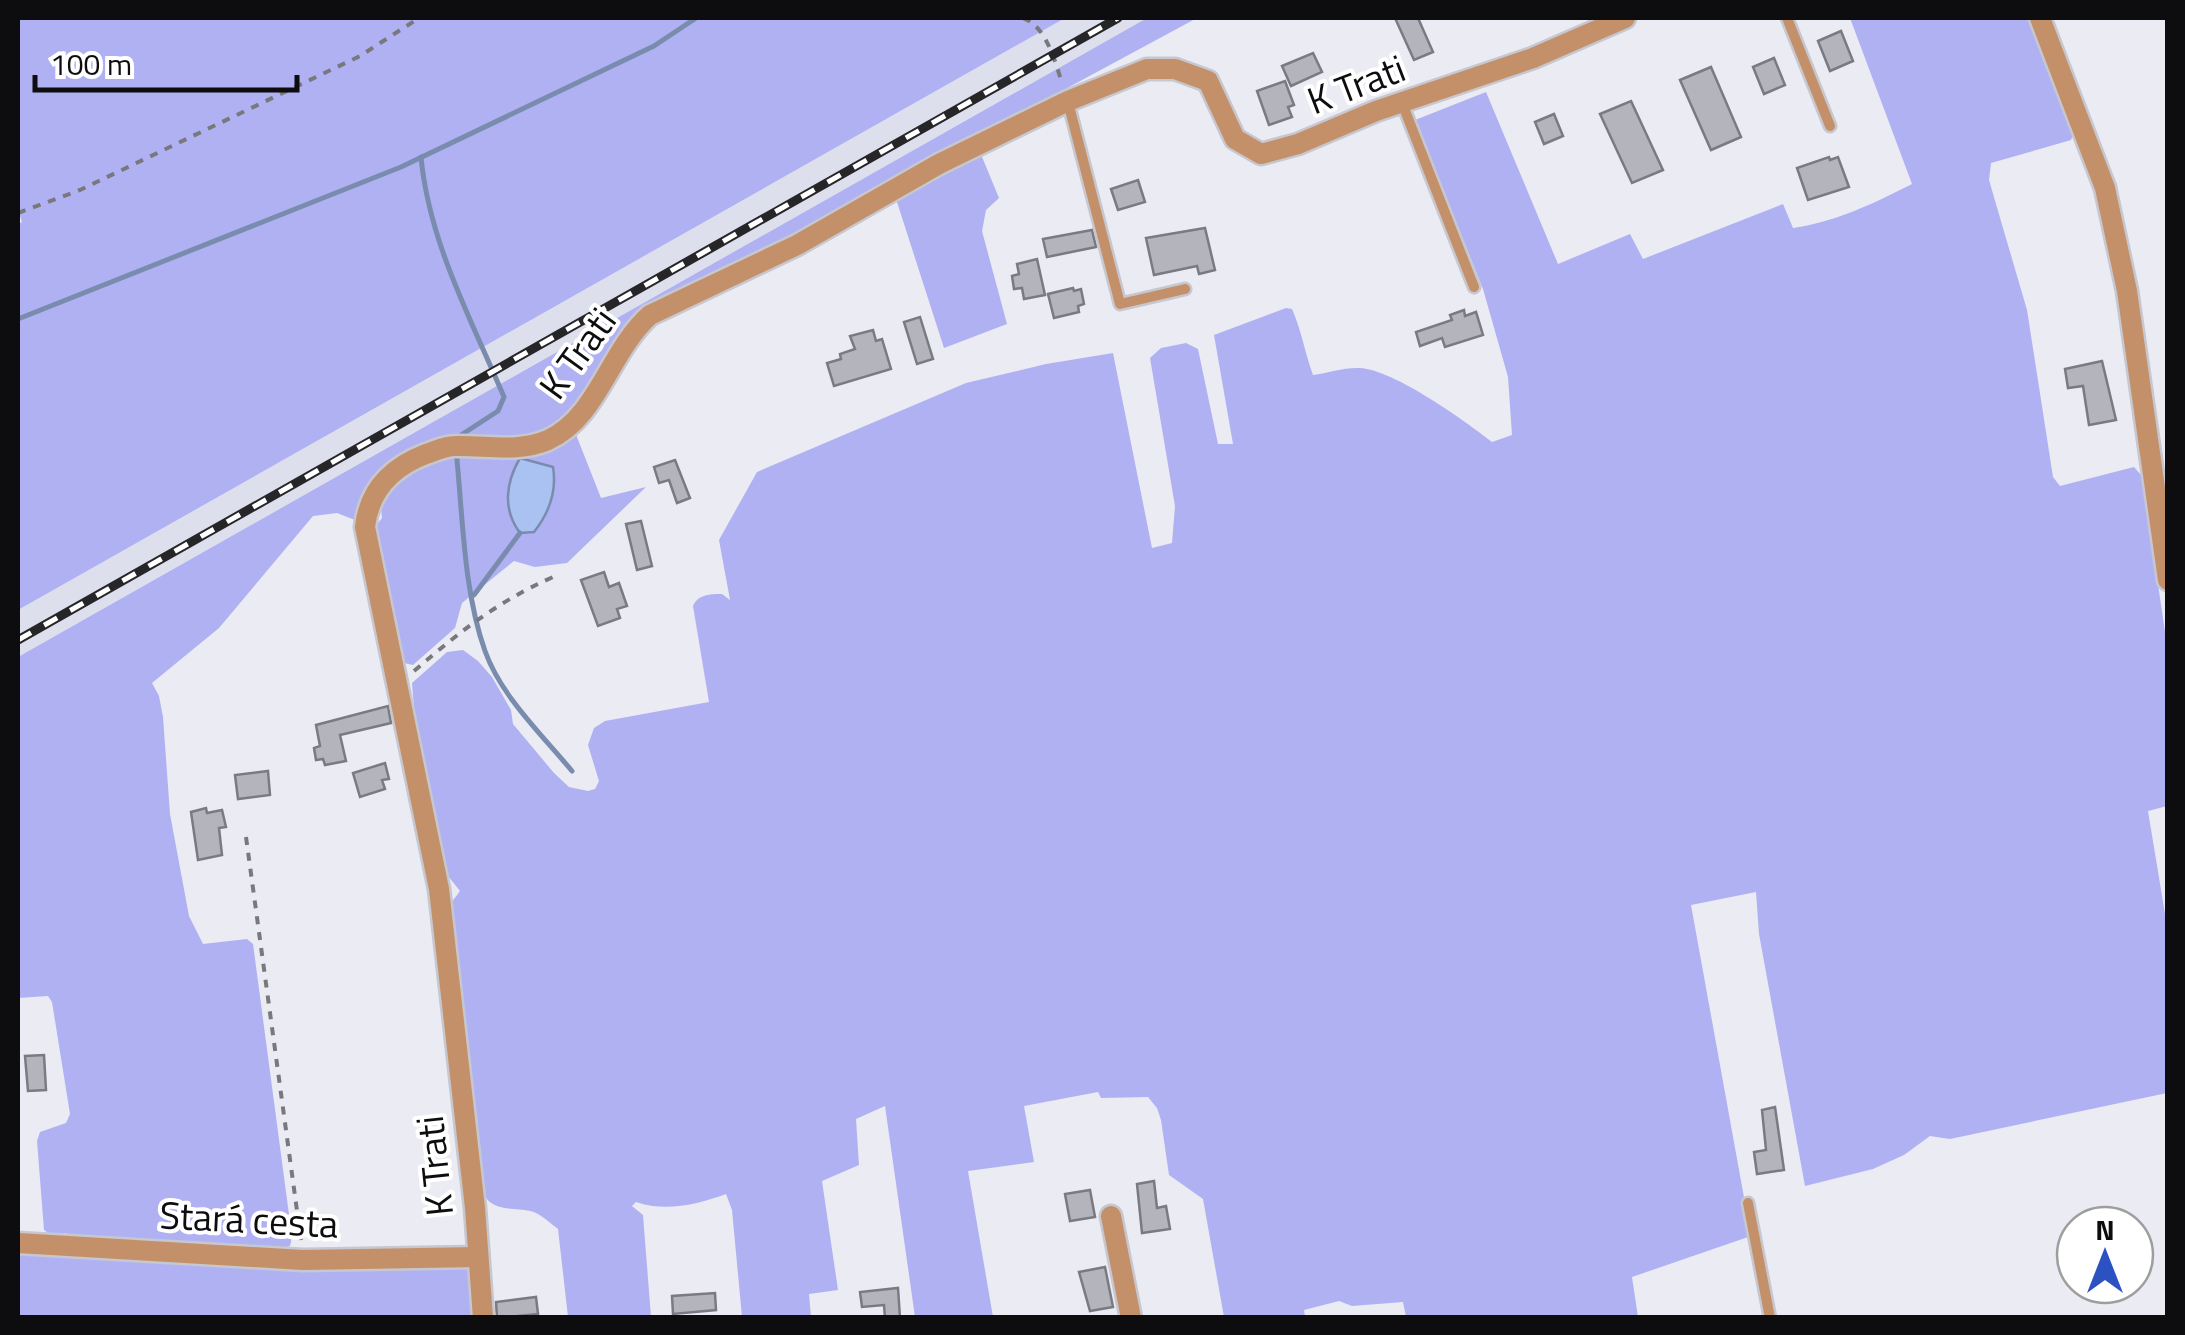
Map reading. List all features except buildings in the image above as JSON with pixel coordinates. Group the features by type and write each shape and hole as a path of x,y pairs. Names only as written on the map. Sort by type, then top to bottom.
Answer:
{"street":[{"name":"K Trati","path":"483,1318 440,888 365,527 370,503 391,473 412,459 450,446 500,448 548,440 566,429 583,411 633,330 650,315 797,244 940,164 1068,101 1147,69 1175,69 1208,81 1235,139 1261,154 1533,58 1625,18"},
{"path":"2040,18 2105,188 2128,291 2168,580"},
{"path":"1111,1216 1131,1318"},
{"name":"Stará cesta","path":"18,1243 303,1260 478,1257"}],"lane":[{"path":"1787,18 1830,126"},
{"path":"1068,101 1120,304 1184,289"},
{"path":"1402,102 1474,287"},
{"path":"1748,1203 1770,1318"}],"path":[{"path":"18,213 80,190 360,56 419,18"},
{"path":"1024,18 1031,20 1048,44 1068,101"},
{"path":"399,684 479,616 514,594 553,577"},
{"path":"246,837 303,1260"}],"shaded area":[{"path":"18,18 1065,18 18,610 18,224 22,222 18,210"},
{"path":"1065,18 1147,18 18,657 18,610"},
{"path":"1147,18 1197,18 1058,93 1059,100 792,242 654,306 576,409 557,427 535,439 425,447 360,522 337,513 313,516 219,628 152,683 163,717 170,814 189,916 203,944 247,939 253,944 292,1237 290,1246 273,1251 72,1238 66,1233 44,1230 37,1141 40,1132 66,1123 70,1114 52,1002 48,996 18,998 18,657"},
{"path":"1850,18 2032,18 2075,129 2071,140 1991,163 1989,180 2027,310 2053,477 2060,486 2134,467 2142,476 2168,652 2167,806 2148,811 2167,926 2167,1093 1950,1139 1930,1136 1904,1155 1873,1169 1805,1186 1759,934 1756,892 1691,905 1751,1236 1632,1277 1638,1317 1406,1317 1403,1302 1352,1306 1339,1301 1304,1310 1305,1317 1224,1317 1203,1199 1169,1175 1157,1108 1148,1097 1101,1098 1098,1092 1024,1106 1034,1162 968,1171 993,1317 915,1317 885,1106 856,1119 859,1165 822,1181 838,1290 809,1294 811,1317 742,1317 732,1210 726,1194 681,1206 658,1207 636,1202 632,1206 643,1215 651,1317 568,1317 558,1229 534,1212 498,1206 484,1195 451,903 460,891 448,876 412,683 447,652 463,650 492,677 511,710 513,724 554,773 569,787 595,789 599,781 588,745 594,728 605,721 709,702 693,606 709,595 722,594 730,600 719,540 757,472 966,383 1046,364 1113,353 1152,548 1172,543 1175,506 1150,358 1161,348 1186,343 1198,349 1218,444 1233,444 1214,335 1286,308 1292,309 1313,375 1354,368 1374,371 1428,398 1492,442 1512,435 1508,377 1483,289 1415,120 1486,92 1558,264 1630,234 1643,259 1783,204 1793,228 1809,225 1854,211 1912,184"},
{"path":"980,152 999,198 986,210 982,231 1007,324 944,348 896,199"},
{"path":"575,432 601,498 646,487 567,563 535,567 514,561 462,603 455,628 413,665 404,663 375,527 382,518 380,498 420,466 444,456 497,443"},
{"path":"520,458 553,467 551,501 534,532 520,533 508,505 509,486"},
{"path":"18,1251 470,1265 478,1318 18,1318"}],"waterway":[{"path":"18,319 401,167 654,46 696,18"},
{"path":"421,157 442,250 504,397 498,411 455,439"},
{"path":"456,450 468,578 485,651 501,684 572,771"},
{"path":"474,595 520,533"}],"railway":[{"path":"18,640 1118,18"}]}
